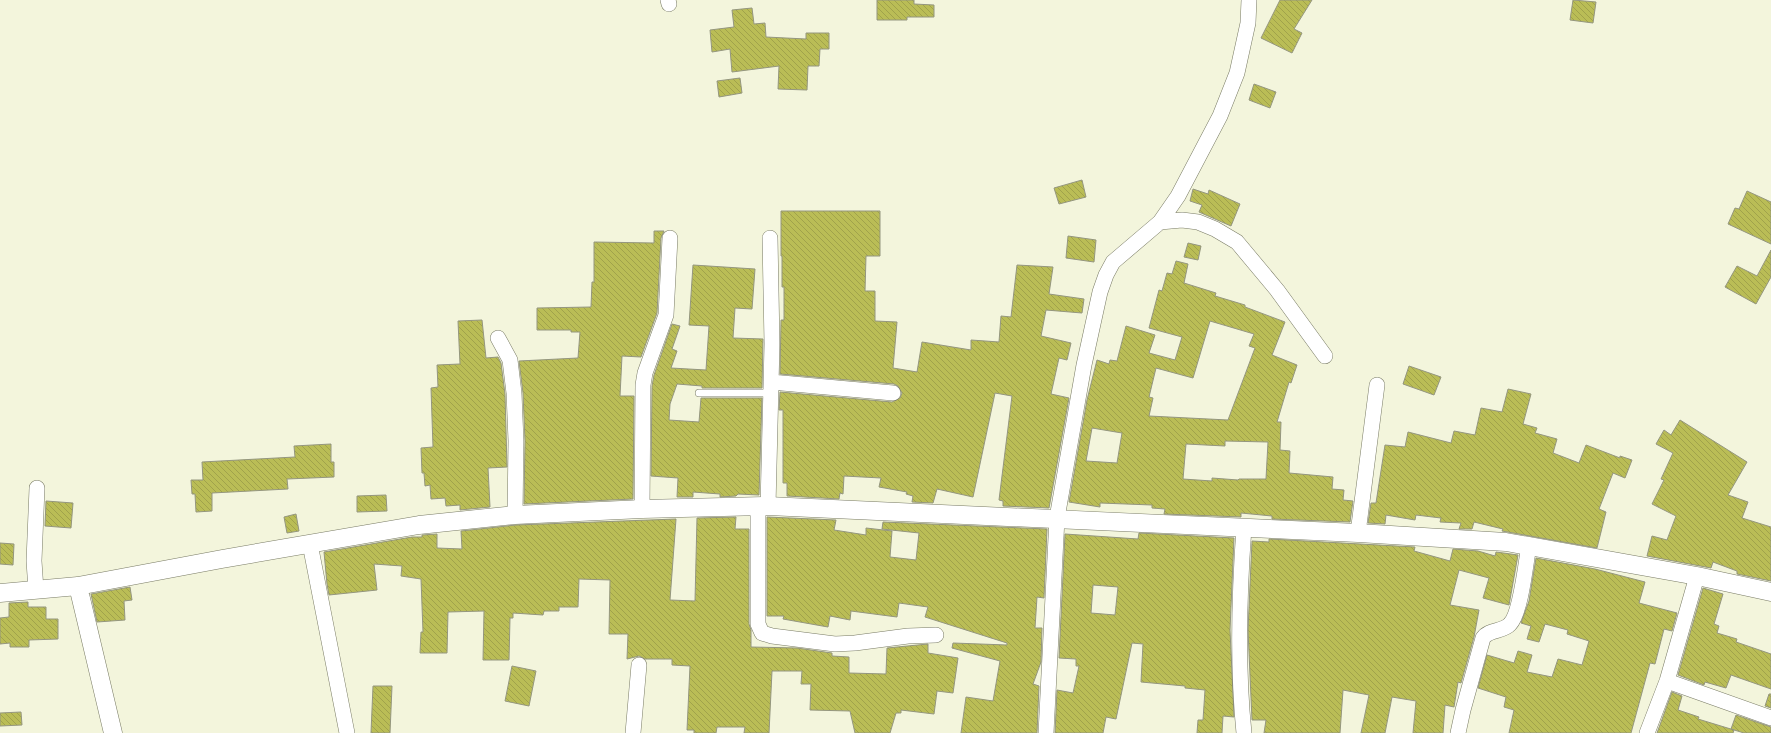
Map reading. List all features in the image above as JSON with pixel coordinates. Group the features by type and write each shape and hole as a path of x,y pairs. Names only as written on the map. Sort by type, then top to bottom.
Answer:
{"street":[{"path":"1046,733 1057,518 1084,365 1100,292 1113,262 1160,222 1178,196 1223,109 1237,73 1248,23 1249,0"},
{"path":"1160,222 1182,220 1198,222 1215,229 1237,242 1277,290 1325,356"},
{"path":"642,509 643,385 645,373 666,315 670,238"},
{"path":"770,238 772,344 771,387 763,507 758,624 762,633 772,636 835,644 908,636 936,635"},
{"path":"498,338 510,360 514,392 516,441 515,515"},
{"path":"1358,533 1377,385"},
{"path":"771,387 893,393"},
{"path":"36,590 34,560 37,488"},
{"path":"0,593 78,586 419,525 515,515 642,509 763,507 1057,518 1244,527 1529,545 1697,576 1771,592"},
{"path":"1244,527 1239,591 1240,655 1244,733"},
{"path":"310,544 347,733"},
{"path":"1458,733 1483,638 1489,633 1509,626 1514,620 1522,588 1529,545"},
{"path":"1648,733 1667,681 1697,576"},
{"path":"78,586 113,733"},
{"path":"633,733 639,665"},
{"path":"1667,681 1771,718"}],"lane":[{"path":"699,393 771,387"}],"building":[{"path":"877,0 914,0 914,4 934,5 934,17 907,17 907,20 877,20"},
{"path":"1280,0 1312,0 1294,29 1302,33 1292,53 1261,38"},
{"path":"1573,0 1596,2 1593,23 1570,20"},
{"path":"752,8 754,24 765,23 766,37 806,39 806,33 829,33 829,49 820,49 819,66 808,66 807,90 778,89 779,66 732,72 730,49 712,52 710,30 734,27 732,10"},
{"path":"740,78 742,93 719,97 717,81"},
{"path":"1254,84 1276,92 1270,108 1249,100"},
{"path":"1082,180 1086,197 1059,204 1054,188"},
{"path":"1193,189 1208,194 1209,190 1240,204 1231,226 1199,212 1202,205 1190,201"},
{"path":"1747,191 1771,202 1771,244 1728,224 1735,208 1739,209"},
{"path":"781,211 880,211 880,256 866,256 865,291 875,291 875,321 897,322 893,368 917,372 922,342 971,350 971,340 999,342 1001,316 1011,317 1017,265 1053,267 1049,294 1084,299 1082,313 1046,310 1041,336 1071,343 1067,360 1059,358 1051,394 1069,398 1049,508 1003,506 1003,501 999,500 1012,396 995,393 973,497 937,489 933,503 912,502 913,496 906,494 907,492 879,487 881,478 844,476 843,494 840,493 839,499 787,496 787,483 783,483 783,410 779,410 780,392 892,402 900,398 902,393 898,386 894,384 780,374 781,320 784,320 784,287 782,287 781,256"},
{"path":"654,231 664,231 661,238 657,313 641,357 622,356 620,396 634,396 633,499 524,504 525,441 523,393 519,361 578,358 580,332 571,332 571,330 537,330 537,308 591,307 592,282 594,282 594,242 654,243"},
{"path":"1068,236 1096,240 1094,262 1066,258"},
{"path":"1188,243 1201,246 1198,260 1184,257"},
{"path":"1771,250 1771,277 1756,304 1725,287 1737,266 1757,276"},
{"path":"1176,261 1188,264 1184,283 1216,293 1215,296 1245,305 1245,307 1285,322 1272,355 1297,365 1291,383 1289,382 1277,422 1281,422 1280,450 1290,451 1289,473 1333,477 1332,489 1344,490 1343,500 1353,501 1350,522 1272,519 1272,516 1241,513 1241,517 1164,514 1165,509 1152,508 1152,505 1100,503 1100,507 1069,502 1087,400 1097,360 1109,364 1110,360 1117,361 1126,326 1155,335 1149,353 1175,360 1182,337 1149,328 1159,290 1162,291 1167,273 1172,274","holes":["1210,321 1254,334 1249,346 1255,348 1228,420 1149,416 1153,398 1149,397 1156,368 1193,378","1092,428 1122,433 1117,463 1086,461","1225,441 1268,442 1266,479 1238,480 1212,478 1212,481 1183,479 1186,444 1225,446"]},
{"path":"693,265 755,269 752,309 735,308 733,338 763,339 762,388 702,388 702,386 677,384 670,404 669,420 699,422 701,398 762,398 759,495 738,494 736,496 720,497 720,494 693,492 693,497 677,497 678,478 651,476 652,386 654,375 672,324 680,326 672,349 677,351 671,368 706,370 709,326 689,325"},
{"path":"482,320 486,358 498,357 501,363 505,394 507,467 488,468 490,507 460,510 460,505 446,506 445,498 431,499 430,485 425,486 424,473 422,473 421,448 433,447 431,388 438,387 437,365 460,364 458,321"},
{"path":"1409,366 1441,377 1434,395 1403,384"},
{"path":"1508,389 1531,394 1523,424 1537,428 1535,433 1557,439 1553,453 1579,463 1586,445 1620,458 1620,456 1632,460 1625,478 1613,473 1599,509 1606,512 1597,548 1502,531 1503,529 1474,522 1472,529 1459,529 1461,523 1440,522 1441,518 1416,515 1415,520 1386,515 1385,524 1368,523 1371,503 1376,503 1385,445 1405,447 1408,432 1451,443 1454,431 1475,435 1481,408 1502,412"},
{"path":"1680,420 1747,462 1728,495 1748,502 1742,518 1771,527 1771,581 1737,574 1737,571 1713,562 1711,568 1647,556 1652,536 1667,540 1676,516 1652,504 1664,480 1661,479 1673,453 1656,444 1664,430 1671,435"},
{"path":"331,444 331,462 334,462 334,477 287,479 288,489 212,493 212,511 196,512 195,494 192,494 191,480 203,480 202,462 295,457 294,446"},
{"path":"386,495 387,511 357,512 357,496"},
{"path":"46,501 73,503 71,528 45,526"},
{"path":"296,514 299,531 287,533 284,517"},
{"path":"736,517 735,529 749,529 749,624 751,630 751,647 797,648 832,653 832,656 849,657 849,673 886,674 887,648 928,644 928,653 958,658 953,693 937,691 934,714 901,710 901,713 896,713 890,733 855,733 850,711 810,710 811,684 801,684 802,671 772,671 769,733 744,733 745,727 717,727 716,733 694,733 694,730 687,730 690,666 672,665 672,659 645,659 639,656 627,659 628,634 609,634 610,580 579,579 578,607 559,607 559,611 544,611 543,615 513,613 513,618 510,618 509,660 483,660 484,611 448,612 447,653 420,653 421,632 423,632 421,579 401,576 402,566 374,564 377,590 329,595 327,584 324,552 412,537 422,537 422,535 437,534 437,548 462,549 461,531 516,525 676,519 670,600 695,601 697,518"},
{"path":"767,517 836,520 834,530 866,535 866,528 892,531 890,557 916,560 919,533 882,529 883,522 1047,529 1044,598 1037,597 1035,628 1042,628 1041,662 1033,684 1039,686 1037,733 961,733 966,697 993,701 1000,661 952,648 953,643 1007,645 1007,643 925,617 928,607 899,603 897,617 851,611 850,620 830,616 828,627 783,619 784,616 767,616"},
{"path":"1139,533 1234,538 1230,630 1234,717 1223,716 1222,733 1197,733 1198,720 1203,720 1205,690 1185,688 1185,686 1141,682 1143,644 1132,643 1116,719 1106,717 1103,733 1055,733 1057,690 1073,693 1079,666 1076,666 1076,659 1059,658 1065,534 1138,539","holes":["1093,585 1118,587 1115,615 1091,613"]},
{"path":"1269,539 1415,547 1414,551 1450,561 1453,549 1478,551 1495,556 1496,552 1518,555 1509,605 1483,598 1489,578 1459,570 1450,605 1479,610 1474,637 1461,683 1458,682 1454,707 1445,705 1443,733 1413,733 1416,701 1392,697 1385,733 1361,733 1369,695 1343,690 1340,733 1264,733 1266,720 1252,720 1248,630 1252,541 1269,542"},
{"path":"0,543 14,544 13,565 0,564"},
{"path":"1536,558 1595,569 1645,582 1639,603 1677,613 1672,631 1664,629 1655,664 1650,663 1631,733 1509,733 1514,710 1504,707 1506,697 1478,688 1487,655 1514,663 1518,651 1532,655 1527,672 1552,677 1558,659 1582,665 1589,641 1567,634 1568,630 1545,624 1539,642 1527,639 1531,626 1521,623 1529,601"},
{"path":"130,587 132,600 124,601 125,620 97,622 91,594"},
{"path":"1703,588 1723,594 1714,624 1719,626 1717,633 1737,639 1736,642 1771,654 1771,689 1731,675 1726,688 1705,682 1704,685 1678,675"},
{"path":"28,602 28,607 46,607 46,619 58,619 58,639 29,640 29,647 10,647 10,643 0,644 0,618 9,617 9,603"},
{"path":"512,666 536,671 529,706 505,701"},
{"path":"373,686 392,686 390,733 371,733"},
{"path":"1672,692 1682,696 1678,710 1699,717 1698,719 1734,730 1733,733 1657,733"},
{"path":"1769,694 1771,694 1771,708 1765,706"},
{"path":"21,712 22,725 0,726 0,713"},
{"path":"1736,715 1771,727 1771,733 1744,733 1731,729"}]}
